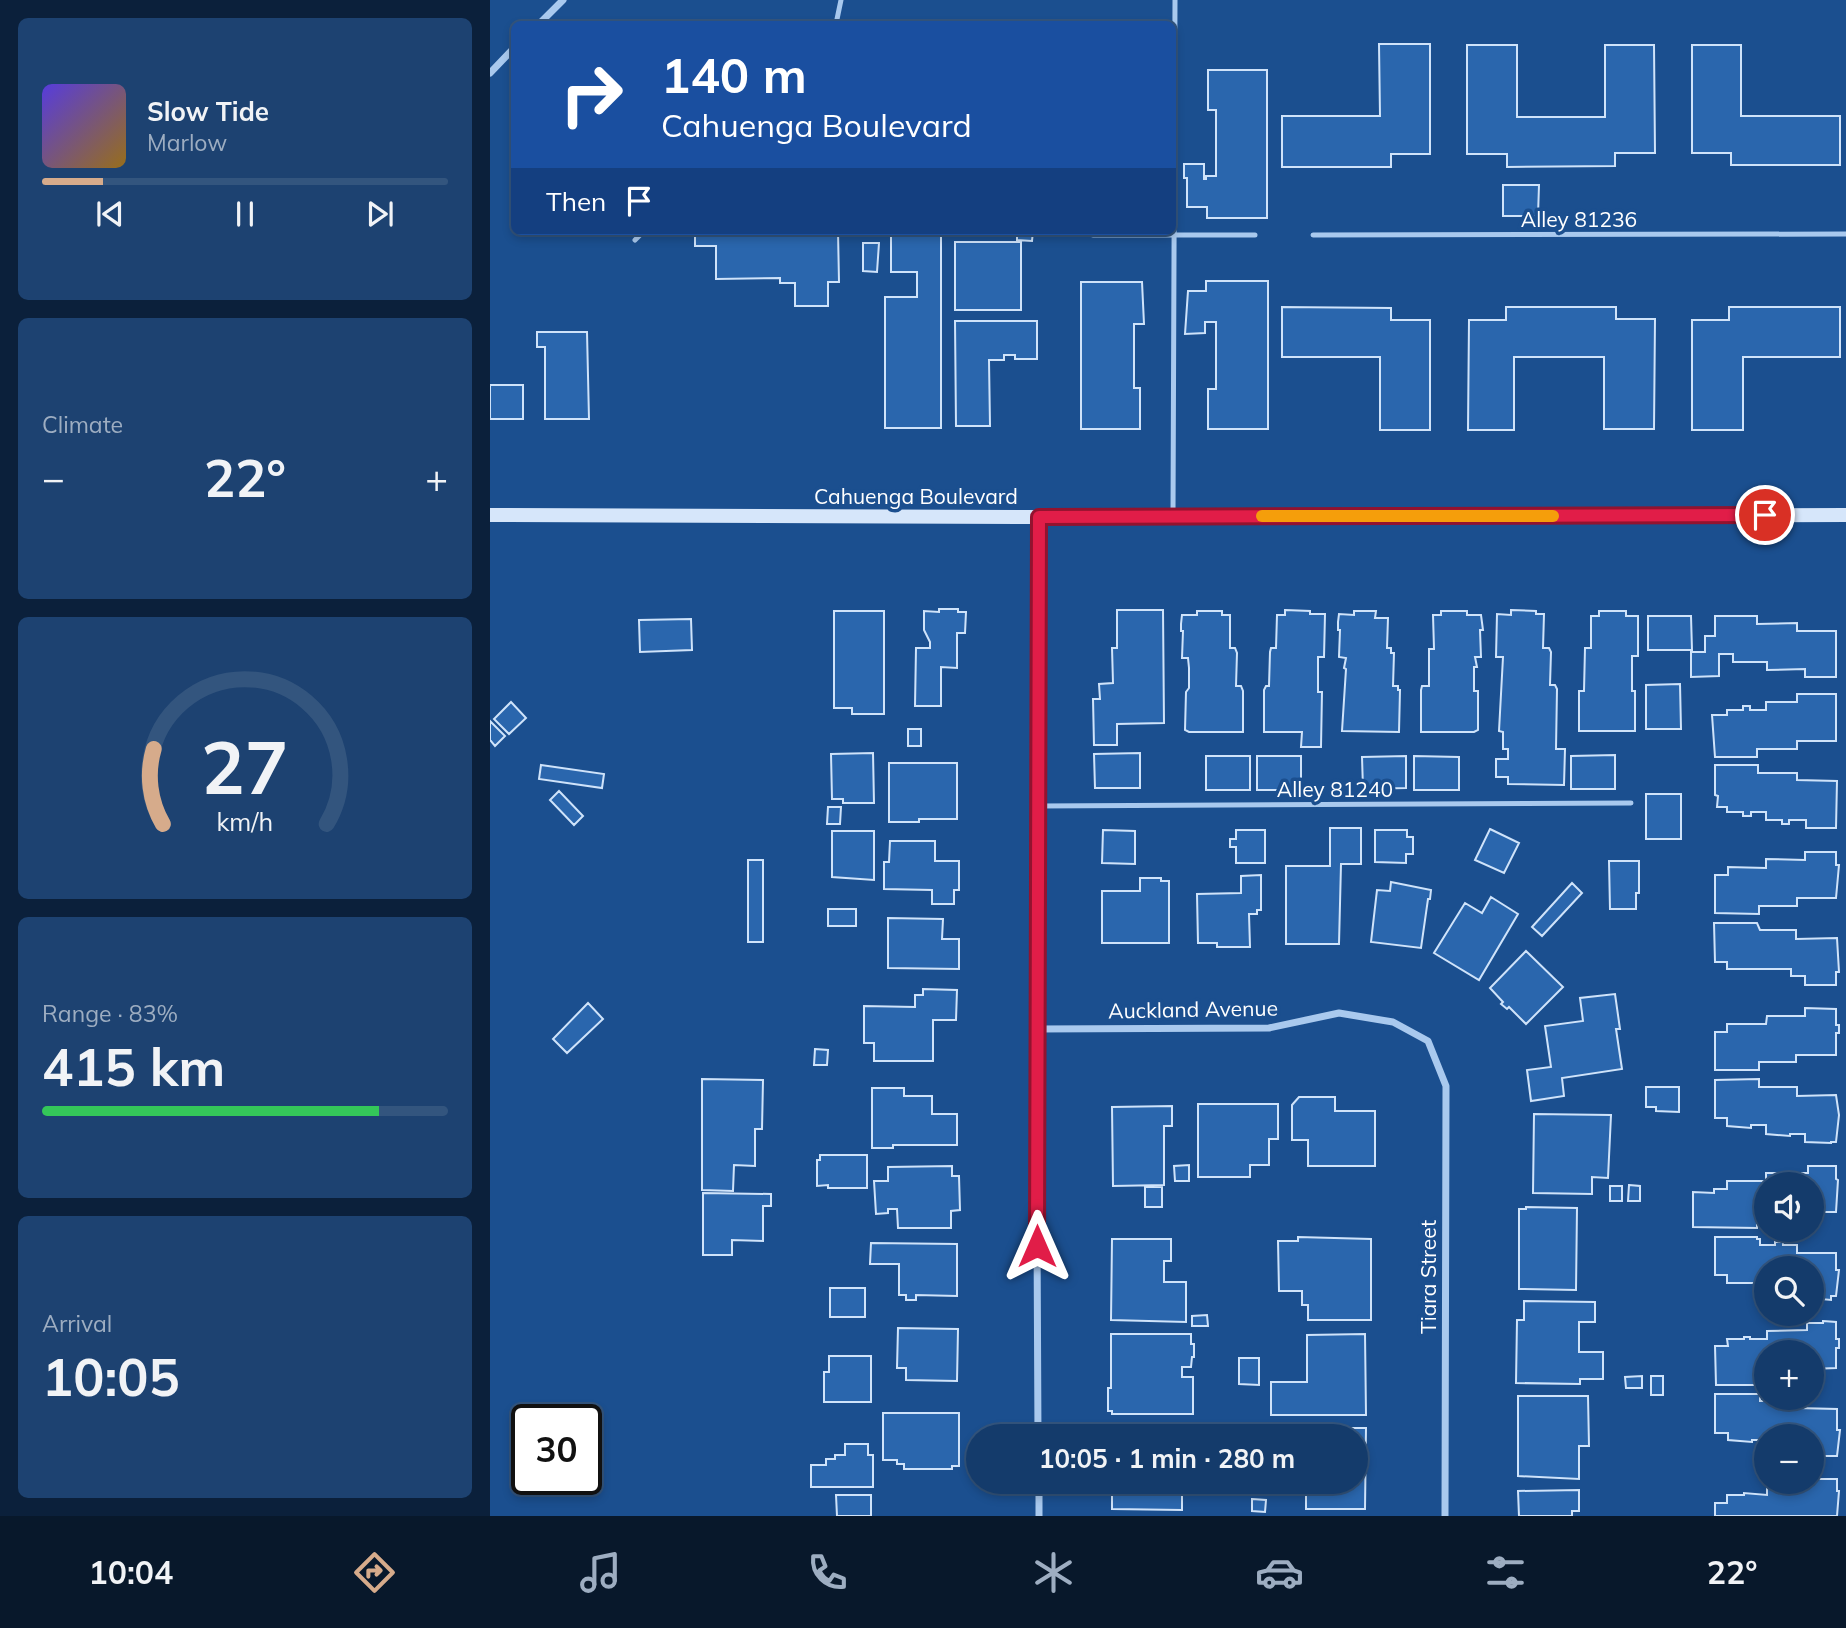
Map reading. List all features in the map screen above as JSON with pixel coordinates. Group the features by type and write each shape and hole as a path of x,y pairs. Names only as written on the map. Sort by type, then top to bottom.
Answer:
{"main road":[{"name":"Cahuenga Boulevard","path":"490,515 1846,515"}],"street":[{"path":"542,21 563,0"},
{"path":"490,73 511,51"},
{"path":"1038,1424 1036,1029 1039,517"},
{"name":"Auckland Avenue","path":"1036,1029 1269,1028 1339,1013 1393,1023 1428,1041"},
{"name":"Tiara Street","path":"1428,1041 1446,1086 1445,1516"},
{"path":"1039,1494 1039,1516"}],"lane":[{"path":"837,21 841,0"},
{"path":"1175,0 1175,21"},
{"name":"Alley 81236","path":"1313,235 1846,234"},
{"path":"635,240 640,235"},
{"path":"1093,235 1255,235"},
{"path":"1173,517 1174,235"},
{"name":"Alley 81240","path":"1039,806 1631,803"}],"building":[{"path":"1379,44 1430,44 1430,154 1391,154 1391,167 1282,167 1282,116 1380,116"},
{"path":"1467,45 1517,45 1517,117 1605,117 1605,45 1654,45 1655,153 1615,153 1615,166 1507,167 1507,154 1467,154"},
{"path":"1692,45 1741,45 1741,116 1840,116 1840,165 1731,165 1731,153 1692,153"},
{"path":"1208,70 1267,70 1267,218 1207,218 1207,207 1187,207 1184,164 1204,164 1204,179 1206,176 1216,176 1216,110 1208,110"},
{"path":"1503,185 1539,185 1538,216 1503,216"},
{"path":"695,235 838,235 839,282 828,282 828,306 795,306 795,283 780,283 780,278 716,279 716,246 695,246"},
{"path":"891,235 941,235 941,428 885,428 885,297 917,297 917,272 891,272"},
{"path":"1017,235 1033,235 1032,241 1017,240"},
{"path":"955,242 1021,242 1021,310 955,310"},
{"path":"863,243 879,243 877,272 863,271"},
{"path":"1206,281 1268,281 1268,429 1208,429 1208,389 1216,389 1216,322 1205,322 1205,333 1185,334 1188,291 1206,291"},
{"path":"1081,282 1142,282 1144,324 1134,324 1134,388 1140,388 1140,429 1081,429"},
{"path":"1282,307 1391,308 1391,320 1430,320 1430,430 1380,430 1380,357 1282,357"},
{"path":"1506,307 1616,307 1616,319 1655,319 1654,429 1604,429 1604,357 1514,357 1514,430 1468,430 1469,320 1506,320"},
{"path":"1729,307 1840,307 1840,357 1743,357 1743,430 1692,430 1692,320 1729,320"},
{"path":"955,321 1037,321 1037,359 1015,359 1015,355 1004,355 1004,360 989,360 990,426 956,426"},
{"path":"537,332 587,332 589,419 545,419 545,347 537,347"},
{"path":"490,385 523,385 523,419 490,419"},
{"path":"939,609 966,612 965,633 957,633 957,668 941,667 941,706 915,706 916,648 930,648 924,630 924,611 939,612"},
{"path":"1117,610 1163,610 1164,723 1117,724 1117,745 1094,745 1093,699 1100,699 1099,684 1113,683 1112,648 1117,648"},
{"path":"1285,610 1325,614 1324,657 1318,657 1318,692 1322,692 1321,747 1301,747 1302,732 1264,732 1264,690 1269,686 1270,652 1271,648 1276,648 1277,615 1285,615"},
{"path":"1511,610 1544,614 1543,648 1549,648 1551,652 1550,685 1555,685 1557,689 1556,749 1565,749 1564,785 1508,784 1508,777 1496,777 1496,759 1508,759 1508,749 1503,749 1503,732 1499,731 1503,657 1496,657 1497,614 1511,615"},
{"path":"834,611 884,611 884,714 852,714 852,708 834,708"},
{"path":"1197,611 1222,611 1222,615 1230,615 1230,648 1235,648 1237,653 1236,686 1241,686 1243,691 1243,732 1185,730 1189,668 1188,658 1182,658 1181,624 1182,615 1197,615"},
{"path":"1354,611 1376,611 1375,618 1388,618 1387,648 1391,648 1391,653 1394,653 1393,686 1398,686 1400,690 1399,732 1342,731 1346,658 1339,657 1338,622 1339,614 1354,615"},
{"path":"1441,611 1467,611 1467,615 1481,615 1481,657 1475,657 1477,667 1474,667 1474,691 1478,691 1478,730 1474,732 1421,732 1421,690 1422,686 1429,686 1429,649 1434,649 1433,615 1441,615"},
{"path":"1599,611 1626,611 1626,616 1638,616 1638,656 1632,656 1635,731 1579,731 1579,691 1584,691 1585,648 1591,648 1591,616 1599,616"},
{"path":"1648,616 1691,616 1692,650 1648,650"},
{"path":"1715,616 1757,616 1757,624 1797,623 1797,631 1836,631 1836,677 1805,677 1805,669 1767,670 1767,662 1733,662 1733,654 1719,654 1719,676 1691,677 1691,652 1705,652 1705,636 1715,636"},
{"path":"691,619 692,650 640,652 639,620"},
{"path":"1680,684 1681,729 1646,729 1646,685"},
{"path":"1797,694 1836,694 1836,741 1797,741 1797,749 1757,749 1757,757 1715,757 1712,715 1727,715 1727,710 1743,710 1743,706 1750,706 1750,710 1766,710 1766,702 1797,702"},
{"path":"511,702 526,718 509,734 494,719"},
{"path":"490,721 505,736 495,746 490,740"},
{"path":"908,729 921,729 921,746 908,746"},
{"path":"873,753 874,803 843,803 843,799 832,799 831,754"},
{"path":"1140,753 1140,788 1095,788 1094,754"},
{"path":"1615,755 1615,789 1571,789 1571,756"},
{"path":"1206,756 1250,756 1250,790 1206,790"},
{"path":"1257,756 1301,756 1301,790 1257,790"},
{"path":"1406,756 1406,788 1363,789 1362,757"},
{"path":"1414,756 1459,757 1459,790 1414,790"},
{"path":"889,763 957,763 957,819 889,822"},
{"path":"541,765 604,774 602,788 539,779"},
{"path":"1715,765 1758,765 1758,773 1797,773 1797,780 1837,781 1836,828 1806,828 1806,820 1789,820 1789,824 1782,824 1782,820 1766,820 1766,812 1751,812 1751,816 1743,816 1743,812 1727,812 1727,807 1717,807"},
{"path":"559,791 583,816 574,825 550,800"},
{"path":"1646,794 1681,794 1681,839 1646,839"},
{"path":"828,807 841,807 840,824 827,824"},
{"path":"1330,828 1361,828 1361,864 1341,864 1339,944 1286,944 1286,866 1330,866"},
{"path":"1490,829 1519,843 1504,873 1475,860"},
{"path":"1103,830 1135,831 1135,864 1102,863"},
{"path":"1236,830 1265,830 1265,863 1236,863 1236,847 1230,847 1230,839 1236,839"},
{"path":"1375,830 1407,830 1407,837 1413,837 1413,854 1406,854 1406,863 1375,862"},
{"path":"832,831 874,831 874,880 832,877"},
{"path":"890,841 935,841 935,861 959,861 959,890 954,890 954,904 932,904 932,890 884,889 884,862 889,862"},
{"path":"1805,852 1836,852 1836,865 1839,865 1836,898 1797,898 1797,906 1759,906 1759,914 1715,913 1715,875 1728,875 1728,867 1766,868 1766,859 1805,860"},
{"path":"748,860 763,860 763,942 748,942"},
{"path":"1609,861 1639,861 1636,909 1610,909"},
{"path":"1261,875 1261,910 1257,910 1257,914 1249,914 1250,947 1217,947 1217,943 1198,943 1197,894 1241,893 1241,876"},
{"path":"1140,878 1161,878 1161,881 1169,881 1169,943 1102,943 1102,891 1140,891"},
{"path":"1391,882 1431,890 1421,948 1371,942 1377,890 1390,891"},
{"path":"1572,883 1582,893 1542,936 1532,927"},
{"path":"1491,897 1518,914 1479,980 1434,953 1465,903 1482,913"},
{"path":"828,909 856,909 856,926 828,926"},
{"path":"888,918 943,919 942,939 959,939 959,969 888,968"},
{"path":"1714,923 1757,923 1760,930 1796,930 1796,939 1837,938 1839,972 1836,972 1836,985 1805,985 1805,976 1791,976 1791,969 1727,969 1727,962 1715,962"},
{"path":"1526,951 1563,987 1526,1024 1509,1007 1507,1009 1501,1004 1503,1002 1490,988"},
{"path":"923,989 957,990 956,1020 933,1020 933,1061 874,1061 874,1043 864,1043 864,1006 915,1007 915,995 923,995"},
{"path":"1615,994 1620,1029 1616,1029 1622,1069 1562,1078 1564,1096 1531,1101 1527,1070 1551,1067 1545,1026 1583,1021 1580,998"},
{"path":"588,1003 603,1019 567,1053 553,1039"},
{"path":"1805,1008 1836,1009 1839,1033 1836,1033 1836,1055 1796,1055 1796,1062 1759,1062 1759,1070 1715,1070 1715,1032 1727,1032 1727,1024 1766,1024 1767,1016 1805,1016"},
{"path":"815,1049 828,1050 827,1065 814,1065"},
{"path":"702,1079 763,1080 762,1129 755,1129 755,1166 734,1165 733,1191 702,1190"},
{"path":"1759,1079 1759,1087 1797,1087 1797,1096 1836,1095 1839,1115 1836,1142 1805,1142 1805,1134 1766,1134 1766,1125 1751,1125 1751,1128 1727,1126 1727,1118 1715,1118 1715,1080"},
{"path":"1646,1087 1679,1087 1679,1112 1656,1111 1656,1107 1646,1107"},
{"path":"872,1088 904,1088 904,1096 932,1096 932,1114 957,1114 957,1145 893,1145 893,1148 872,1148"},
{"path":"1299,1097 1335,1097 1335,1111 1375,1111 1375,1166 1308,1166 1308,1140 1292,1140 1292,1105"},
{"path":"1198,1104 1278,1104 1278,1139 1269,1139 1269,1165 1250,1165 1250,1177 1198,1177"},
{"path":"1172,1106 1172,1126 1164,1126 1164,1185 1113,1186 1112,1107"},
{"path":"1534,1114 1611,1115 1608,1178 1592,1177 1592,1194 1533,1193"},
{"path":"820,1155 867,1155 867,1188 817,1186 817,1160 820,1160"},
{"path":"1189,1165 1189,1181 1175,1181 1174,1166"},
{"path":"952,1166 952,1176 959,1176 960,1210 951,1211 951,1228 898,1228 897,1209 876,1214 874,1181 888,1181 888,1167"},
{"path":"1808,1166 1836,1166 1836,1212 1824,1212 1824,1172 1808,1172"},
{"path":"1727,1181 1754,1181 1754,1228 1693,1227 1693,1192 1714,1193 1714,1189 1727,1189"},
{"path":"1629,1185 1640,1186 1640,1201 1628,1201"},
{"path":"1610,1186 1622,1186 1622,1201 1610,1201"},
{"path":"1145,1187 1162,1187 1162,1207 1145,1207"},
{"path":"703,1193 771,1194 771,1206 763,1206 763,1241 732,1240 732,1255 703,1255"},
{"path":"1577,1208 1576,1290 1519,1289 1519,1209"},
{"path":"1298,1237 1371,1239 1371,1320 1308,1320 1308,1305 1302,1305 1302,1291 1279,1291 1278,1241 1298,1241"},
{"path":"1715,1237 1754,1237 1754,1242 1760,1242 1760,1245 1783,1242 1783,1245 1797,1245 1797,1253 1836,1253 1836,1270 1839,1270 1836,1296 1831,1296 1831,1300 1824,1299 1824,1256 1754,1256 1754,1283 1727,1283 1727,1275 1715,1275"},
{"path":"1112,1239 1171,1239 1171,1261 1164,1261 1164,1282 1186,1282 1186,1322 1111,1320"},
{"path":"871,1243 957,1244 957,1296 916,1295 916,1300 906,1300 906,1295 899,1295 899,1264 870,1264"},
{"path":"830,1288 865,1288 865,1317 830,1317"},
{"path":"1524,1301 1595,1302 1595,1322 1579,1322 1579,1352 1603,1352 1603,1379 1580,1379 1580,1384 1516,1383 1517,1320 1524,1320"},
{"path":"1207,1315 1208,1326 1192,1326 1192,1316"},
{"path":"1824,1321 1836,1322 1839,1348 1836,1348 1836,1368 1824,1368 1824,1340 1754,1340 1754,1385 1716,1385 1715,1346 1728,1346 1727,1339 1767,1339 1767,1331 1807,1330 1807,1326 1824,1326"},
{"path":"898,1328 958,1329 957,1381 906,1380 906,1368 897,1368"},
{"path":"1111,1334 1191,1334 1194,1357 1191,1367 1182,1367 1182,1377 1193,1377 1193,1414 1112,1414 1112,1411 1108,1411 1108,1388 1111,1388"},
{"path":"1365,1334 1366,1415 1271,1415 1271,1382 1307,1382 1307,1335"},
{"path":"829,1356 871,1356 871,1402 824,1402 824,1372 829,1372"},
{"path":"1239,1358 1259,1358 1259,1385 1239,1384"},
{"path":"1642,1376 1642,1388 1626,1388 1625,1377"},
{"path":"1651,1376 1663,1376 1663,1395 1651,1395"},
{"path":"1715,1394 1754,1394 1754,1410 1837,1409 1837,1430 1840,1430 1837,1456 1824,1456 1824,1424 1754,1424 1752,1442 1728,1440 1728,1433 1715,1433"},
{"path":"1518,1396 1588,1396 1589,1446 1579,1446 1579,1479 1518,1476"},
{"path":"883,1413 959,1413 959,1466 952,1466 952,1469 904,1469 904,1464 897,1464 897,1460 883,1460"},
{"path":"845,1444 868,1444 868,1455 873,1455 873,1487 811,1487 811,1465 826,1465 826,1459 845,1455"},
{"path":"1824,1479 1837,1479 1837,1516 1715,1516 1715,1503 1727,1503 1727,1495 1824,1494"},
{"path":"1579,1490 1579,1511 1572,1511 1572,1516 1519,1516 1518,1491"},
{"path":"1112,1494 1182,1494 1182,1510 1112,1509"},
{"path":"1306,1494 1365,1494 1365,1509 1306,1509"},
{"path":"836,1495 871,1495 871,1516 837,1516"},
{"path":"1252,1499 1266,1500 1265,1512 1252,1511"}],"slow traffic":[{"path":"1262,516 1553,516"}],"route":[{"path":"1037,1246 1039,517 1765,515"}]}
